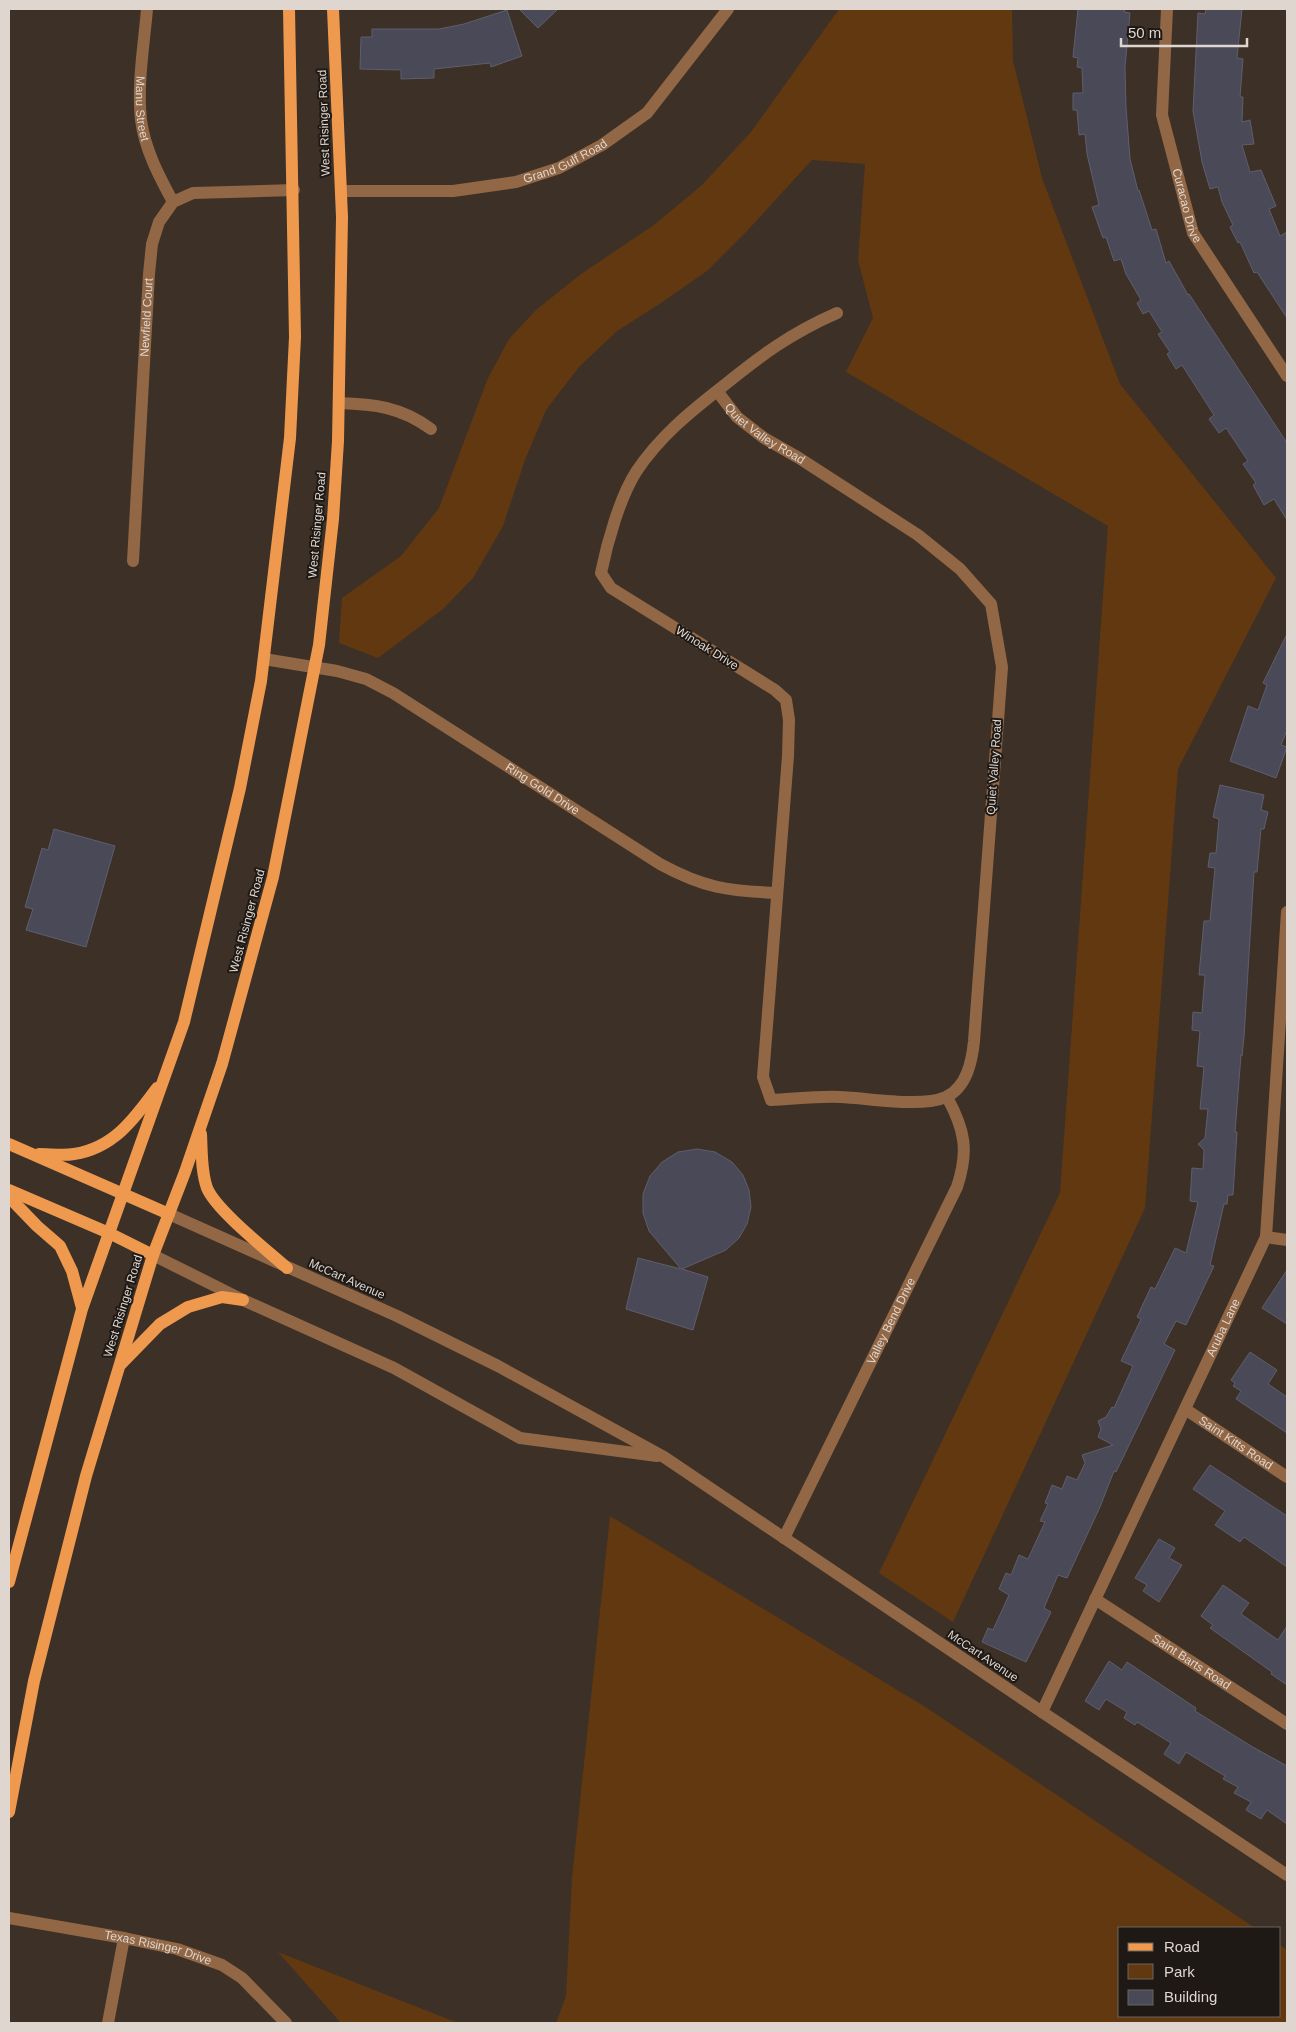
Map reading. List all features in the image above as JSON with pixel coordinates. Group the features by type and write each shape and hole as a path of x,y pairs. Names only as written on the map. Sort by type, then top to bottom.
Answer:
{"main road":[{"path":"9,1582 82,1309 184,1022 240,788 264,658 290,428 296,337 289,9"},
{"name":"West Risinger Road","path":"9,1812 39,1662 86,1476 153,1255 222,1064 273,877 319,645 333,519 339,403 342,217 333,9"},
{"path":"32,1154 73,1154 92,1149 118,1134 133,1121 166,1076"},
{"path":"201,1126 203,1173 211,1195 216,1203 287,1268"},
{"name":"McCart Avenue","path":"9,1144 169,1214"},
{"name":"McCart Avenue","path":"9,1190 109,1233 153,1255"},
{"path":"9,1197 37,1226 60,1246 72,1271 82,1309"},
{"path":"120,1366 160,1324 188,1307 222,1297 243,1300"}],"street":[{"name":"Manu Street","path":"147,9 141,79 141,120 149,152 161,181 173,202"},
{"name":"Grand Gulf Road","path":"341,191 454,191 516,182 559,168 602,145 647,113 728,9"},
{"name":"Curacao Drive","path":"1167,9 1162,116 1193,233 1287,376"},
{"path":"173,202 193,194 294,190"},
{"name":"Newfield Court","path":"133,561 152,244 159,222 173,202"},
{"name":"Winoak Drive","path":"837,313 792,334 673,427 635,474 620,508 601,573 611,588 775,690 786,700 789,720 788,756 763,1077 772,1100 840,1097 909,1102 934,1100 947,1096"},
{"name":"Quiet Valley Road","path":"717,391 737,417 764,438 799,458 918,535 960,569 991,604 1002,667 974,1041 971,1063 965,1076 956,1089 947,1096"},
{"path":"339,403 370,404 396,410 416,418 431,428"},
{"name":"Ring Gold Drive","path":"264,658 366,679 393,693 660,864 685,878 725,889 777,894"},
{"name":"Aruba Lane","path":"1042,1712 1266,1237 1284,1006 1287,912"},
{"name":"Valley Bend Drive","path":"784,1538 956,1187 962,1170 965,1150 962,1129 947,1096"},
{"name":"McCart Avenue","path":"169,1214 398,1316 498,1366 664,1457 1287,1875"},
{"path":"1266,1237 1287,1240"},
{"name":"McCart Avenue","path":"153,1255 243,1300 394,1368 520,1438 664,1457"},
{"name":"Saint Kitts Road","path":"1185,1409 1287,1477"},
{"name":"Saint Barts Road","path":"1095,1599 1287,1724"},
{"name":"Texas Risinger Drive","path":"9,1918 177,1949 233,1971 286,2023"},
{"path":"108,2023 124,1938"}],"green space":[{"path":"839,9 1012,9 1013,61 1042,178 1120,384 1276,578 1178,769 1145,1208 953,1622 879,1573 1060,1193 1108,526 846,372 873,318 858,260 865,164 812,160 747,231 707,271 617,331 579,367 546,410 525,460 503,526 473,578 443,609 378,658 339,643 342,598 401,556 439,508 488,378 509,339 536,310 581,274 654,225 702,185 751,132"},
{"path":"610,1516 927,1708 1254,1927 1118,1927 1118,2017 1281,2017 1281,1946 1287,1950 1287,2023 556,2023 566,1996 572,1878"},
{"path":"278,1952 458,2023 341,2023"}],"building":[{"path":"519,9 558,9 538,28"},
{"path":"1078,9 1125,9 1124,12 1130,13 1125,67 1126,107 1130,159 1138,191 1152,230 1156,229 1166,263 1169,261 1188,295 1287,443 1287,520 1274,499 1264,505 1253,485 1256,483 1243,464 1248,461 1226,428 1219,433 1209,419 1214,415 1182,365 1176,369 1167,354 1170,352 1158,334 1162,332 1149,311 1143,314 1137,303 1141,300 1126,274 1121,259 1114,261 1106,237 1103,238 1092,207 1099,205 1087,154 1085,134 1079,135 1077,110 1073,110 1073,93 1083,93 1082,68 1077,67 1078,58 1073,57"},
{"path":"1206,9 1242,9 1237,58 1243,59 1240,97 1243,97 1242,122 1250,120 1254,144 1242,145 1250,172 1261,170 1276,206 1269,209 1280,236 1287,232 1287,318 1257,272 1254,273 1240,242 1238,243 1230,227 1233,225 1222,202 1218,187 1210,189 1202,162 1193,111 1198,13 1205,14"},
{"path":"507,10 522,56 491,67 490,63 434,69 434,78 401,79 401,70 360,69 361,37 372,37 372,29 439,29 464,24"},
{"path":"1287,634 1287,730 1281,745 1287,747 1276,778 1230,761 1248,706 1258,710 1267,685 1263,683"},
{"path":"1220,785 1264,795 1261,810 1268,812 1264,829 1261,829 1257,872 1254,872 1244,1037 1235,1132 1237,1132 1233,1195 1228,1195 1227,1204 1224,1204 1210,1265 1214,1266 1186,1325 1176,1321 1164,1344 1175,1350 1116,1472 1114,1471 1100,1507 1067,1578 1058,1575 1044,1608 1051,1612 1026,1662 982,1642 988,1628 993,1630 1009,1595 999,1589 1006,1573 1011,1575 1019,1555 1028,1559 1045,1522 1040,1521 1048,1504 1045,1503 1052,1485 1062,1489 1067,1476 1077,1480 1085,1463 1082,1455 1113,1445 1098,1437 1101,1429 1098,1421 1106,1417 1112,1407 1114,1408 1133,1366 1121,1361 1141,1319 1137,1317 1151,1287 1155,1289 1175,1248 1186,1253 1198,1202 1190,1201 1192,1168 1203,1169 1204,1150 1198,1144 1205,1138 1208,1109 1200,1109 1204,1067 1197,1066 1200,1031 1192,1030 1193,1012 1202,1013 1205,975 1199,975 1204,921 1210,921 1215,868 1208,867 1210,853 1216,853 1219,819 1213,817"},
{"path":"54,829 115,846 86,947 26,930 33,909 25,907 42,848 48,850"},
{"path":"697,1149 715,1152 732,1162 743,1175 749,1190 751,1207 747,1224 739,1238 726,1250 682,1269 708,1277 693,1330 626,1309 638,1258 681,1269 649,1231 643,1213 643,1194 650,1176 662,1162 678,1152"},
{"path":"1287,1270 1287,1324 1262,1308"},
{"path":"1250,1352 1277,1370 1268,1384 1287,1397 1287,1433 1236,1399 1241,1391 1233,1386 1235,1383 1231,1380"},
{"path":"1210,1465 1287,1516 1287,1567 1244,1537 1240,1542 1215,1525 1225,1511 1193,1489"},
{"path":"1159,1539 1175,1548 1169,1558 1182,1565 1159,1602 1143,1591 1147,1585 1135,1578"},
{"path":"1223,1585 1249,1603 1241,1614 1278,1640 1287,1626 1287,1685 1271,1674 1272,1672 1210,1628 1213,1625 1201,1616"},
{"path":"1109,1661 1122,1670 1127,1662 1196,1708 1195,1711 1287,1766 1287,1824 1267,1810 1261,1819 1246,1810 1251,1802 1234,1793 1238,1787 1223,1779 1225,1776 1186,1752 1179,1764 1164,1754 1171,1743 1137,1722 1135,1725 1124,1718 1127,1712 1106,1699 1099,1710 1085,1701"}]}
